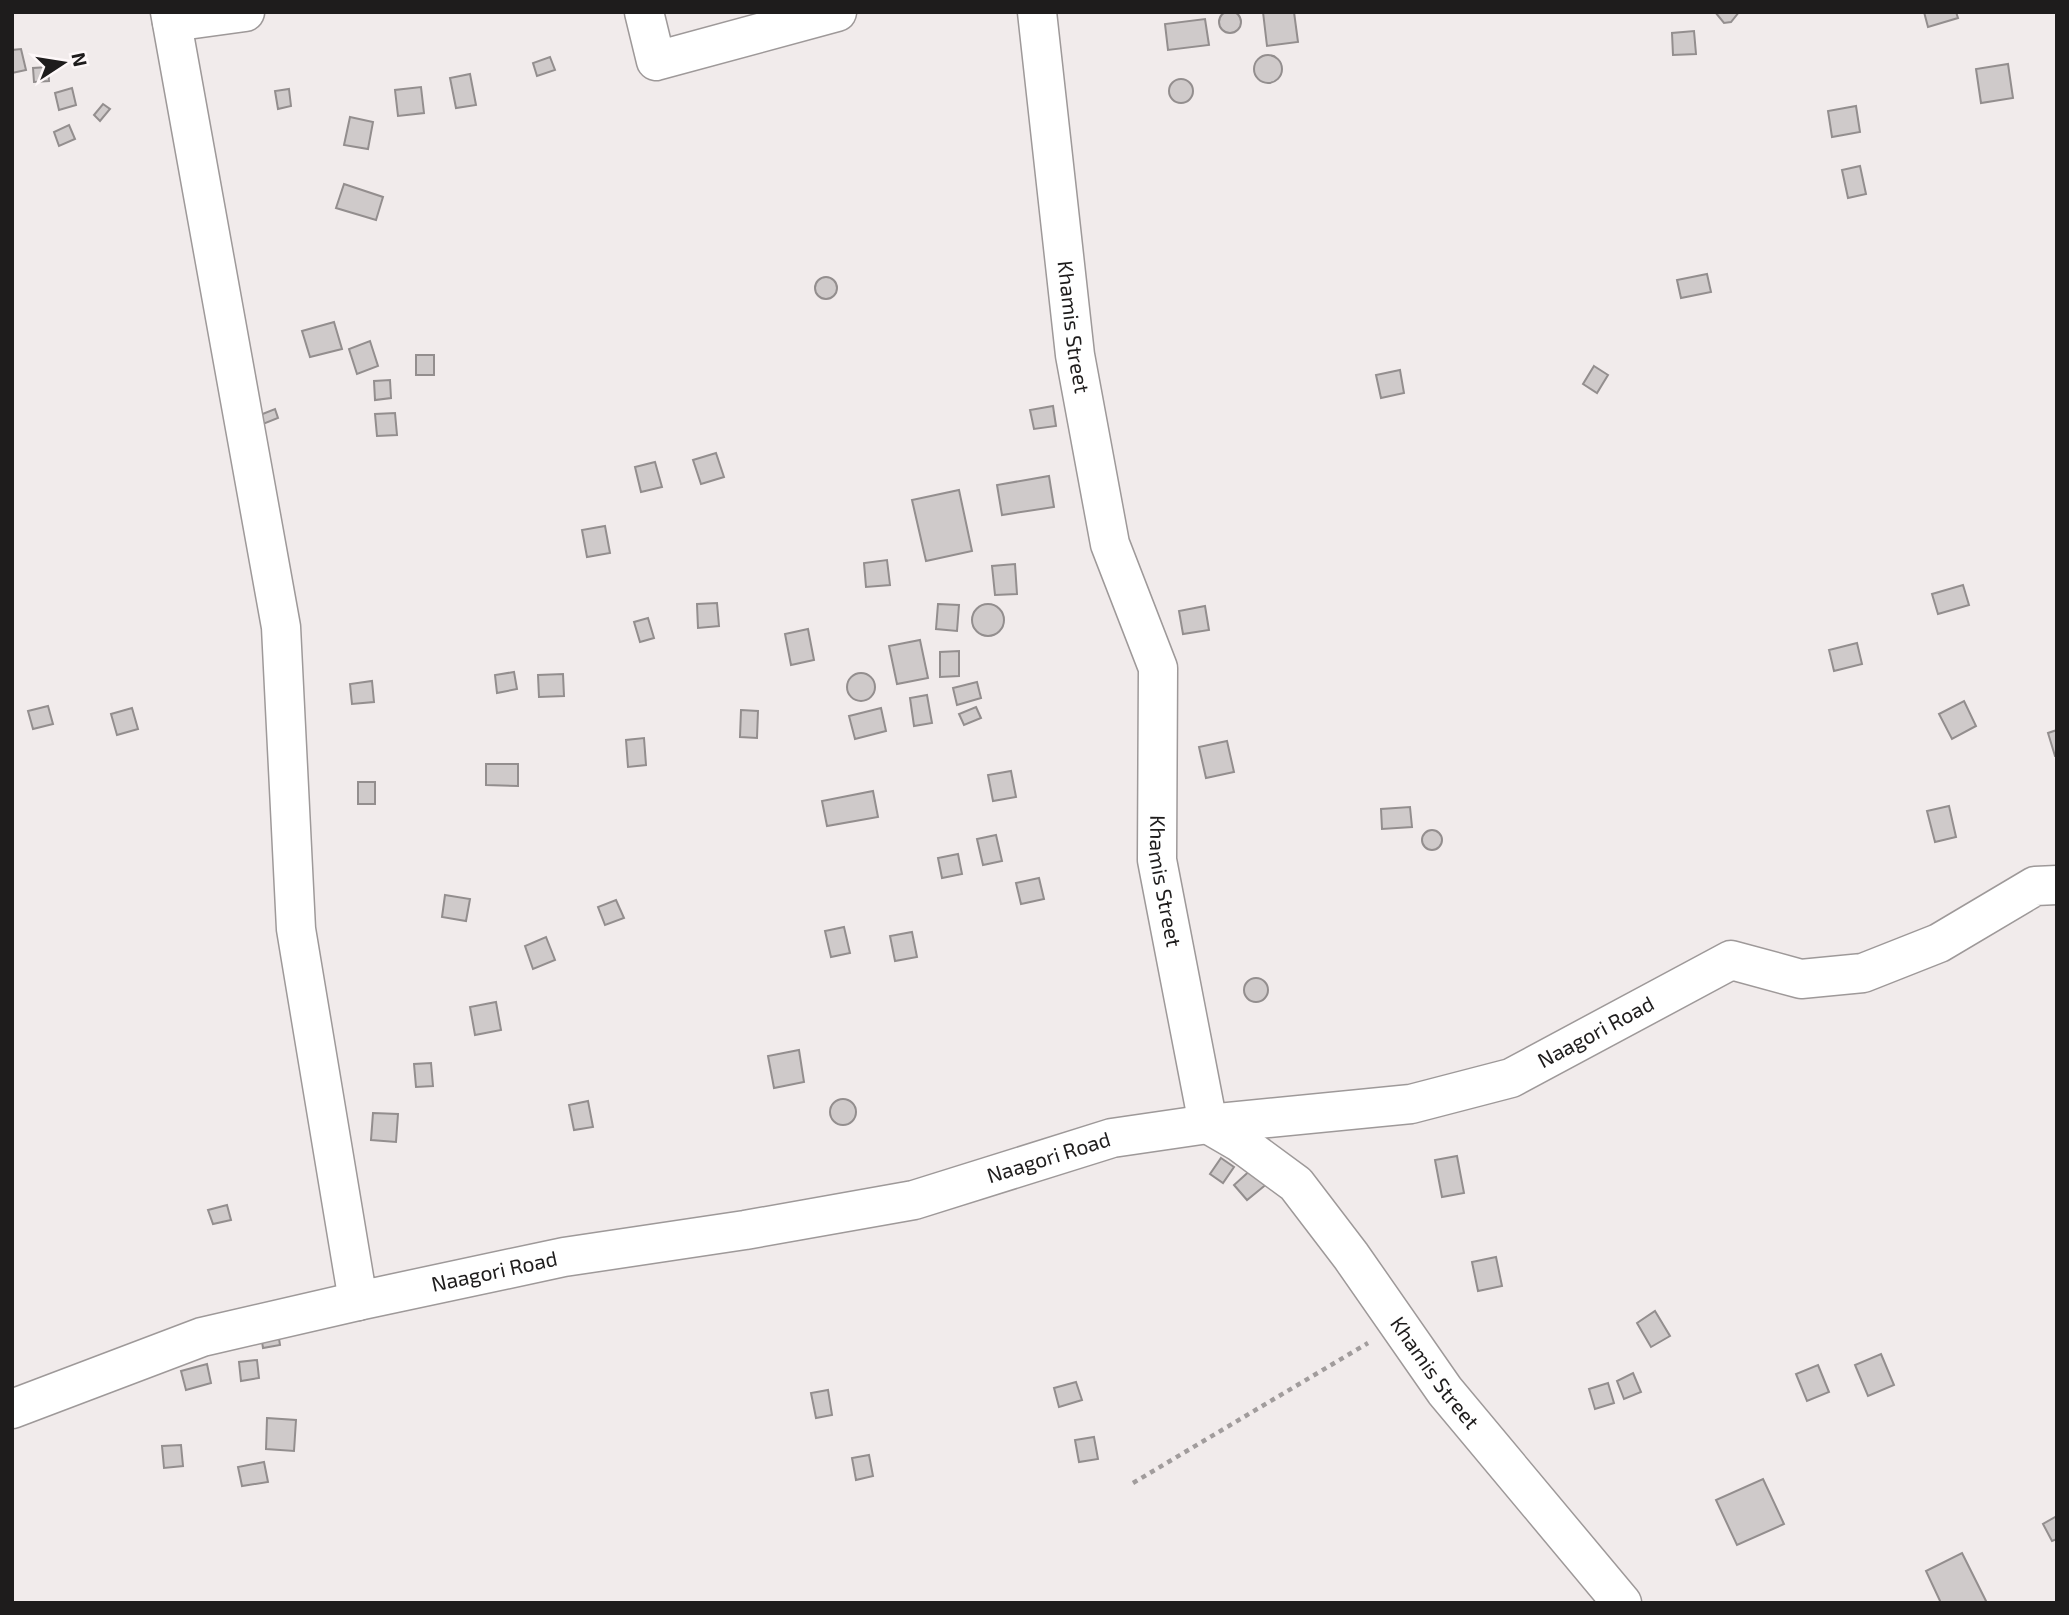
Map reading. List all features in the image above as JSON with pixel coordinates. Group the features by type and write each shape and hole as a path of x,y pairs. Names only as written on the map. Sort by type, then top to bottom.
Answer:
{"street":[{"path":"245,12 171,17 281,626 296,929 358,1301"},
{"path":"643,12 656,61 838,12"},
{"name":"Khamis Street","path":"1037,12 1074,355 1110,544 1157,668 1157,860 1208,1124 1239,1142 1296,1184 1446,1391 1622,1603"},
{"name":"Naagori Road","path":"12,1409 202,1337 358,1301 564,1257 745,1230 914,1199 1111,1138 1208,1124 1411,1104 1511,1078 1731,960 1801,979 1863,972 1939,943 2035,886 2057,885"}],"path":[{"path":"1133,1483 1312,1379 1398,1323"}],"building":[{"path":"1230,11 1238,14 1241,22 1238,30 1230,33 1222,30 1219,22 1222,14"},
{"path":"1263,12 1294,12 1298,42 1267,46"},
{"path":"1715,12 1739,12 1731,22 1724,23"},
{"path":"1924,12 1956,12 1958,18 1928,27"},
{"path":"1205,19 1209,45 1168,50 1165,24"},
{"path":"1694,31 1696,54 1673,55 1672,33"},
{"path":"21,49 26,70 12,73 12,50"},
{"path":"1268,55 1278,59 1282,69 1278,79 1268,83 1258,79 1254,69 1258,59"},
{"path":"550,57 555,70 537,76 533,63"},
{"path":"2008,64 2013,98 1981,103 1976,69"},
{"path":"48,67 49,81 34,82 33,68"},
{"path":"470,74 476,105 456,108 450,78"},
{"path":"1181,79 1189,83 1193,91 1189,99 1181,103 1173,99 1169,91 1173,83"},
{"path":"421,87 424,113 398,116 395,90"},
{"path":"72,88 76,105 59,110 55,93"},
{"path":"289,89 291,106 278,109 275,91"},
{"path":"103,104 110,109 100,121 94,115"},
{"path":"1856,106 1860,132 1832,137 1828,111"},
{"path":"350,117 373,122 368,149 344,145"},
{"path":"69,125 75,139 59,146 54,132"},
{"path":"1860,166 1866,194 1848,198 1842,170"},
{"path":"344,184 383,197 376,220 336,208"},
{"path":"1707,274 1711,292 1681,298 1677,280"},
{"path":"826,277 834,280 837,288 834,296 826,299 818,296 815,288 818,280"},
{"path":"334,322 342,349 310,357 302,331"},
{"path":"370,341 378,366 357,374 349,349"},
{"path":"416,355 434,355 434,375 416,375"},
{"path":"1594,366 1608,375 1597,393 1583,384"},
{"path":"1400,370 1404,393 1381,398 1376,375"},
{"path":"390,380 391,398 375,400 374,381"},
{"path":"1053,406 1056,426 1034,429 1030,410"},
{"path":"275,409 278,418 258,426 255,417"},
{"path":"395,413 397,435 377,436 375,414"},
{"path":"716,453 724,477 701,484 693,460"},
{"path":"655,462 662,487 641,492 635,467"},
{"path":"1049,476 1054,507 1002,515 997,485"},
{"path":"959,490 972,551 926,561 912,500"},
{"path":"605,526 610,553 587,557 582,530"},
{"path":"887,560 890,585 866,587 864,563"},
{"path":"1015,564 1017,594 995,595 992,566"},
{"path":"1963,585 1969,605 1938,614 1932,594"},
{"path":"717,603 719,626 698,628 697,604"},
{"path":"938,604 959,605 957,631 936,629"},
{"path":"988,604 999,609 1004,620 999,631 988,636 977,631 972,620 977,609"},
{"path":"1205,606 1209,630 1183,634 1179,611"},
{"path":"648,618 654,638 640,642 634,622"},
{"path":"808,629 814,660 791,665 785,634"},
{"path":"920,640 928,678 897,684 889,646"},
{"path":"1857,643 1862,664 1834,671 1829,650"},
{"path":"959,651 959,676 940,677 940,652"},
{"path":"514,672 517,689 497,693 495,675"},
{"path":"861,673 871,677 875,687 871,697 861,701 851,697 847,687 851,677"},
{"path":"563,674 564,696 539,697 538,675"},
{"path":"372,681 374,702 352,704 350,684"},
{"path":"977,682 981,698 957,705 953,688"},
{"path":"927,695 932,723 914,726 910,698"},
{"path":"1964,701 1976,726 1952,739 1939,714"},
{"path":"48,706 53,724 33,729 28,711"},
{"path":"976,707 981,718 964,725 959,714"},
{"path":"132,708 138,729 117,735 111,714"},
{"path":"881,708 886,731 855,739 849,716"},
{"path":"741,710 758,711 757,738 740,737"},
{"path":"2057,730 2057,756 2055,756 2048,733"},
{"path":"644,738 646,765 628,767 626,740"},
{"path":"1227,741 1234,772 1206,778 1199,747"},
{"path":"486,764 518,764 518,786 486,785"},
{"path":"1011,771 1016,797 993,801 988,775"},
{"path":"358,782 375,782 375,804 358,804"},
{"path":"873,791 878,817 827,826 822,801"},
{"path":"1949,806 1956,837 1935,842 1927,811"},
{"path":"1410,807 1412,827 1382,829 1381,809"},
{"path":"1428,830 1436,830 1442,840 1436,850 1428,850 1422,844 1422,836"},
{"path":"996,835 1002,861 983,865 977,839"},
{"path":"958,854 962,874 942,878 938,858"},
{"path":"1039,878 1044,899 1021,904 1016,883"},
{"path":"445,895 470,899 466,921 442,917"},
{"path":"616,900 624,918 605,925 598,907"},
{"path":"844,927 850,953 831,957 825,931"},
{"path":"912,932 917,957 895,961 890,936"},
{"path":"546,937 555,960 533,969 525,946"},
{"path":"1256,978 1264,982 1268,990 1264,998 1256,1002 1248,998 1244,990 1248,982"},
{"path":"496,1002 501,1030 475,1035 470,1007"},
{"path":"799,1050 804,1082 774,1088 768,1056"},
{"path":"431,1063 433,1086 416,1087 414,1064"},
{"path":"843,1099 852,1103 856,1112 852,1121 843,1125 834,1121 830,1112 834,1103"},
{"path":"588,1101 593,1127 574,1130 569,1105"},
{"path":"373,1113 398,1114 396,1142 371,1140"},
{"path":"1457,1156 1464,1193 1442,1197 1435,1160"},
{"path":"1221,1158 1234,1167 1223,1183 1210,1174"},
{"path":"1254,1167 1268,1183 1247,1200 1234,1185"},
{"path":"227,1205 231,1220 213,1224 208,1210"},
{"path":"1496,1257 1502,1286 1478,1291 1472,1262"},
{"path":"1655,1311 1670,1336 1651,1347 1637,1323"},
{"path":"278,1332 280,1345 263,1348 261,1335"},
{"path":"1881,1354 1894,1385 1868,1396 1855,1365"},
{"path":"257,1360 259,1378 241,1381 239,1362"},
{"path":"207,1364 211,1383 186,1390 181,1371"},
{"path":"1818,1365 1829,1392 1807,1401 1796,1374"},
{"path":"1633,1373 1641,1392 1624,1399 1617,1381"},
{"path":"1076,1382 1082,1400 1059,1407 1054,1388"},
{"path":"1608,1383 1614,1403 1595,1409 1589,1389"},
{"path":"828,1390 832,1415 816,1418 811,1393"},
{"path":"267,1418 296,1420 294,1451 266,1449"},
{"path":"1094,1437 1098,1459 1079,1462 1075,1440"},
{"path":"181,1445 183,1466 164,1468 162,1446"},
{"path":"869,1455 873,1476 856,1480 852,1458"},
{"path":"264,1462 268,1482 242,1486 238,1467"},
{"path":"1763,1479 1784,1524 1737,1545 1716,1500"},
{"path":"2057,1516 2057,1539 2052,1541 2043,1524"},
{"path":"1962,1553 1986,1601 1941,1603 1926,1571"}]}
